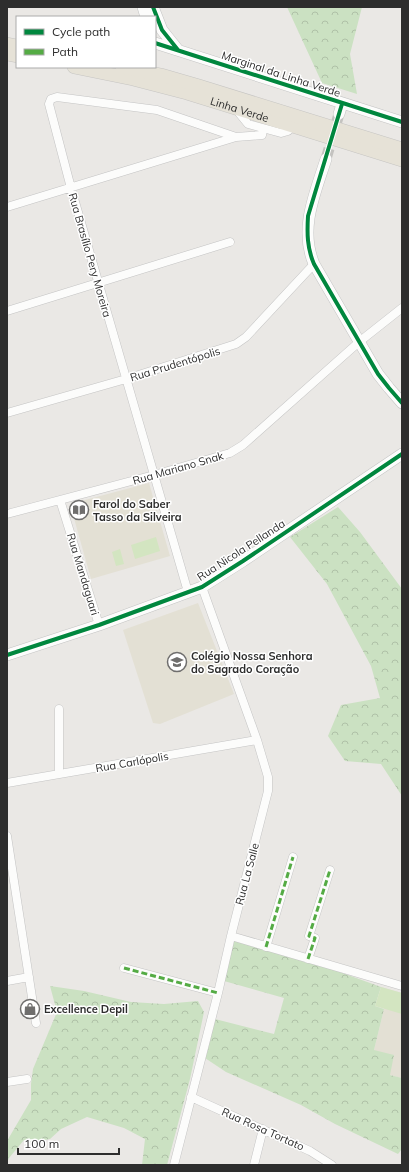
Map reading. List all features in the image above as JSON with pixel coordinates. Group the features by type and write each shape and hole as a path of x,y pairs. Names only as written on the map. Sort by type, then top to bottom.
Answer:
{"highway":[{"name":"Linha Verde","path":"79,68 152,83 400,158"},
{"name":"Linha Verde","path":"127,68 161,75 199,86 400,158"}],"main road":[{"path":"153,7 162,30 178,50"},
{"name":"Marginal da Linha Verde","path":"156,43 340,109 402,122"},
{"path":"326,159 308,216 307,231 309,253 378,374 402,403"},
{"name":"Rua Nicola Pellanda","path":"7,655 98,625 202,587 402,454"}],"street":[{"name":"Rua Brasílio Pery Moreira","path":"188,592 98,283 49,104 51,99 57,97 157,110 236,137"},
{"path":"235,108 243,120 248,124 263,129 285,132 293,126"},
{"path":"7,207 236,137 262,135 263,129"},
{"path":"7,311 230,242"},
{"name":"Rua Prudentópolis","path":"7,414 126,379 236,344 246,337 314,264"},
{"name":"Rua Mariano Snak","path":"7,514 230,453 243,445 359,342 402,308"},
{"name":"Rua Mandaguari","path":"60,500 98,625"},
{"name":"Rua La Salle","path":"174,1165 268,791 268,776 257,740 202,587"},
{"path":"59,709 60,774"},
{"name":"Rua Carlópolis","path":"7,783 257,740"},
{"path":"7,836 10,883 29,977 36,1023"},
{"path":"266,947 293,857"},
{"path":"308,959 315,938 309,936 330,870"},
{"path":"231,936 402,986"},
{"path":"124,968 218,993"},
{"path":"7,982 29,977"},
{"path":"7,1082 27,1079"},
{"name":"Rua Rosa Tortato","path":"191,1097 310,1151 330,1164"},
{"path":"254,1165 263,1129"}],"shaded area":[{"path":"149,483 170,556 91,579 70,504"},
{"name":"Colégio Nossa Senhora do Sagrado Coração","path":"198,603 234,694 160,724 153,723 123,630"},
{"path":"381,987 402,993 402,1078 390,1075 374,1050 384,1009"}],"green space":[{"path":"287,7 362,7 350,54 357,94 322,83"},
{"path":"338,507 360,532 402,589 402,796 381,764 345,761 328,736 341,705 380,698 371,666 327,584 290,537"},
{"path":"156,537 160,551 135,559 131,545"},
{"path":"120,549 124,564 116,566 112,552"},
{"path":"234,941 337,971 381,987 375,1006 384,1009 374,1050 394,1055 390,1075 402,1078 402,1149 398,1154 335,1124 301,1105 226,1072 205,1058 215,1019 274,1034 284,998 224,981"},
{"path":"50,986 84,991 131,1002 164,1004 198,1001 204,1012 190,1079 167,1165 142,1165 145,1139 124,1128 87,1117 61,1129 50,1139 32,1142 24,1140 9,1158 7,1163 7,1141 31,1100 33,1069 57,1012"},
{"path":"381,987 402,993 402,1014 375,1006"}],"tunnel":[{"path":"326,159 339,114"}],"marked path":[{"path":"266,947 293,857"},
{"path":"308,959 315,938 309,936 330,870"},
{"path":"124,968 218,993"}],"cycle path":[{"path":"153,7 162,30 178,50"},
{"path":"156,43 402,122"},
{"path":"342,104 308,216 309,246 314,264 378,374 402,403"},
{"path":"7,655 99,625 202,587 402,454"}],"place":[{"name":"Farol do Saber Tasso da Silveira","path":"79,510"},
{"name":"Colégio Nossa Senhora do Sagrado Coração","path":"177,662"},
{"name":"Excellence Depil","path":"30,1009"}]}
